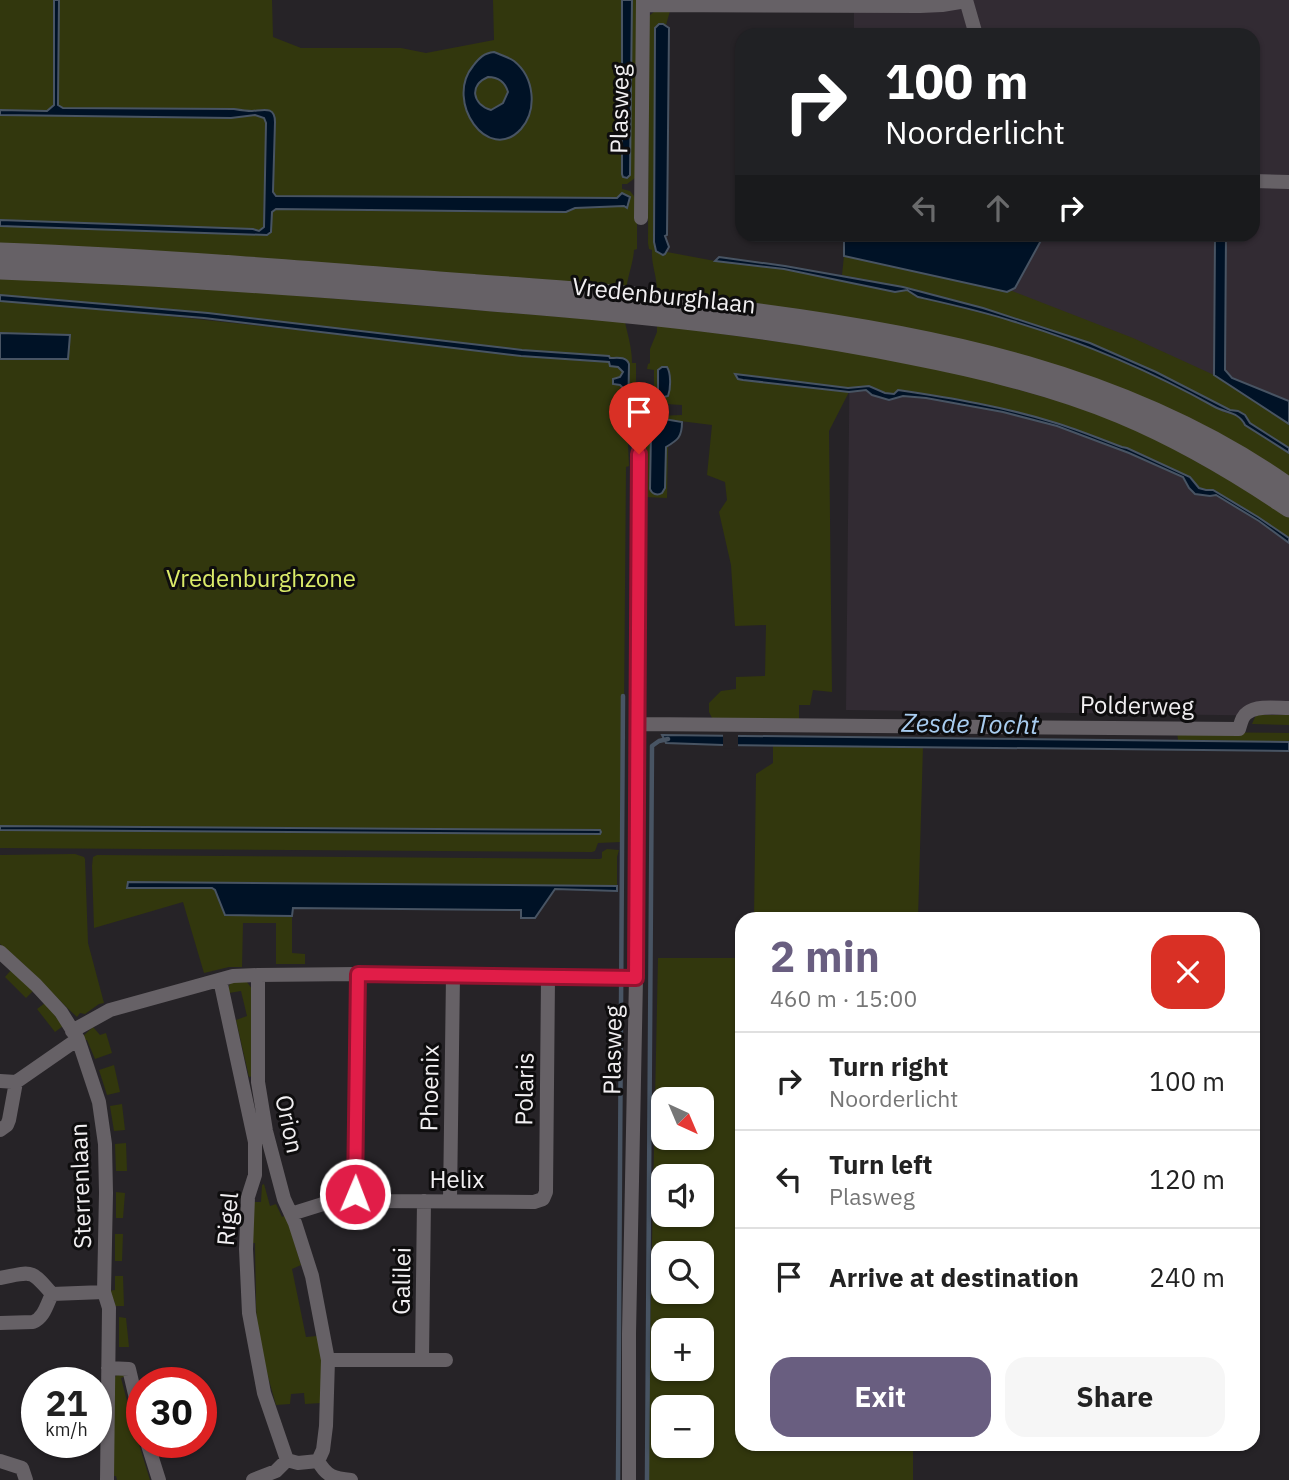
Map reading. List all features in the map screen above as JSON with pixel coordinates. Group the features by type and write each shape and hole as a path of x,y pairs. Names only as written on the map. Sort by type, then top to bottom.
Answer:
{"street":[{"path":"643,3 919,6 966,1 973,28"},
{"name":"Plasweg","path":"641,218 643,3"},
{"path":"1260,181 1289,182"},
{"name":"Vredenburghlaan","path":"0,251 331,272 868,328 978,351 1089,384 1206,437 1289,487"},
{"name":"Vredenburghlaan","path":"0,270 627,304"},
{"name":"Vredenburghlaan","path":"657,308 973,367 1029,382 1154,429 1240,475 1289,508"},
{"name":"Plasweg","path":"629,1480 629,1321 636,978 639,411"},
{"name":"Polderweg","path":"636,724 1239,729 1242,719 1250,711 1289,708"},
{"name":"Sterrenlaan","path":"0,952 61,1012 75,1035 99,1102 105,1144 104,1293 109,1308 108,1367"},
{"path":"0,1130 9,1120 16,1082 110,1010 233,976 358,974 636,978"},
{"path":"355,1194 358,974"},
{"name":"Orion","path":"258,975 258,1082 266,1130 284,1199 312,1276 328,1360 327,1426 323,1450 318,1461"},
{"name":"Phoenix","path":"450,1201 453,975"},
{"name":"Polaris","path":"542,1199 546,1192 548,978"},
{"name":"Rigel","path":"220,980 255,1142 255,1175 248,1197 246,1249 249,1313 264,1393 287,1460"},
{"path":"0,1081 16,1082"},
{"name":"Helix","path":"291,1214 355,1194 359,1199 424,1202 534,1202 542,1199"},
{"name":"Galilei","path":"422,1360 424,1202"},
{"path":"0,1278 32,1274 37,1276 52,1294"},
{"path":"52,1294 104,1293"},
{"path":"0,1323 38,1320 52,1294"},
{"path":"328,1360 446,1360"},
{"name":"Sterrenlaan","path":"107,1458 107,1480"},
{"path":"152,1458 159,1480"},
{"path":"253,1480 276,1471 287,1460 298,1463 318,1461 327,1474 334,1478 351,1480"},
{"path":"0,1461 22,1468 26,1480"}],"shaded area":[{"path":"854,0 1289,0 1289,716 846,710 851,242 1260,242 1260,28 854,28"}],"green space":[{"path":"0,0 54,0 54,105 48,111 0,110"},
{"path":"59,0 272,0 273,37 301,48 401,48 426,53 494,40 493,0 622,0 622,174 629,177 632,0 638,0 635,178 622,184 622,189 630,191 637,200 637,249 634,250 626,292 0,247 0,226 267,235 270,234 272,212 276,209 566,212 575,208 626,208 628,205 621,194 617,198 276,196 273,192 275,117 271,111 63,108 58,105","holes":["512,59 530,102 531,112 522,127 504,139 463,88"]},
{"path":"655,11 670,11 666,25 660,24 655,28 656,251 784,269 895,292 907,290 918,297 1010,320 1072,341 1125,362 1226,413 1235,414 1246,425 1289,453 1289,482 1208,433 657,291 652,250 649,249 648,243 649,16"},
{"path":"491,77 502,82 507,93 502,104 491,109 480,104 475,93 480,82"},
{"path":"0,115 231,118 255,115 264,118 263,229 260,231 0,220"},
{"path":"844,256 1012,291 1133,338 1214,375 1289,424 1289,448 1250,423 1245,415 1090,343 983,308 903,287 842,275"},
{"name":"Vredenburghzone","path":"0,273 625,322 632,363 636,363 636,412 627,423 629,466 626,467 621,842 598,843 592,852 0,848 0,830 601,832 0,827 0,301 67,305 627,365 627,414 629,364 626,359 609,356 522,350 208,313 0,295"},
{"path":"657,325 917,361 1118,418 1289,513 1289,538 1213,490 1199,488 1190,477 1127,448 1057,423 978,404 899,390 894,394 869,386 848,388 736,374 743,380 849,392 829,431 832,692 813,690 810,705 799,705 799,720 712,718 709,703 721,691 736,689 736,677 765,676 766,625 735,626 731,565 719,512 727,500 725,482 707,475 712,425 664,419 650,435 665,488 665,447 668,446 667,498 645,497 647,426 657,416 682,415 682,405 665,404 656,399 654,370 647,369"},
{"path":"1258,715 1289,715 1289,725 1252,724"},
{"path":"1177,732 1289,733 1289,742 1178,740"},
{"path":"773,745 923,746 918,912 754,912 756,774 773,763"},
{"path":"607,849 619,850 617,886 128,882 128,888 212,888 225,915 292,916 292,953 305,954 305,964 276,964 276,923 243,923 242,967 204,973 183,902 94,928 92,866 93,857 97,855 600,859 602,852"},
{"path":"75,854 85,859 88,943 104,1003 85,1014 80,1013 77,1017 0,944 0,855"},
{"path":"658,958 735,958 735,1451 913,1451 913,1480 647,1480 651,1290 651,1304 714,1304 714,1241 652,1241 652,1227 714,1227 714,1164 654,1164 654,1150 714,1150 714,1087 655,1087"},
{"path":"12,969 34,990 26,998 5,977"},
{"path":"231,982 247,982 252,989 253,1076 249,1077 236,1020 247,1016 241,991 229,993"},
{"path":"45,1003 63,1026 55,1032 37,1009"},
{"path":"93,1027 100,1035 106,1033 112,1053 95,1059 87,1040 83,1041 82,1037"},
{"path":"114,1065 120,1092 107,1095 99,1070"},
{"path":"122,1104 125,1130 114,1131 110,1106"},
{"path":"126,1143 127,1171 116,1171 115,1144"},
{"path":"264,1184 270,1206 276,1204 282,1217 286,1215 301,1265 292,1269 306,1337 317,1336 321,1354 321,1403 305,1404 304,1393 291,1394 290,1404 276,1405 266,1367 256,1316 255,1243 251,1243 254,1202 261,1202"},
{"path":"116,1192 125,1193 123,1218 116,1218"},
{"path":"115,1234 123,1234 122,1261 115,1261"},
{"path":"115,1276 123,1276 124,1306 115,1306 108,1291 115,1290"},
{"path":"119,1317 126,1318 129,1347 119,1347"},
{"path":"118,1373 126,1376 121,1378 126,1397 126,1458 143,1458 150,1480 117,1480 116,1476 113,1476 114,1379"}],"water":[{"path":"54,0 59,0 58,105 63,108 271,111 275,117 273,192 276,196 617,198 622,193 630,197 627,208 575,208 566,212 276,209 272,212 271,232 267,235 0,226 0,220 259,231 264,227 264,118 255,115 231,118 0,115 0,110 47,111 54,105"},
{"path":"622,0 632,0 630,175 627,178 622,174"},
{"path":"659,24 669,28 665,236 669,247 663,255 656,251 654,242 655,28"},
{"path":"494,52 514,61 521,68 531,94 532,103 526,121 521,129 508,138 496,139 484,134 467,111 464,96 465,80 473,66 485,55","holes":["488,77 498,79 508,92 503,103 491,110 480,103 475,94 478,85"]},
{"path":"844,242 1040,242 1015,288 1007,292 844,256"},
{"path":"1215,242 1226,242 1225,370 1232,378 1289,401 1289,424 1214,375"},
{"path":"719,257 903,287 983,308 1090,343 1156,372 1230,410 1238,411 1245,415 1250,423 1289,448 1289,453 1245,425 1236,415 1116,358 1038,329 918,297 907,290 895,292 784,269 715,261"},
{"path":"0,295 208,313 522,350 621,358 629,364 628,420 623,419 623,388 613,384 613,379 620,377 623,372 618,367 610,366 609,362 521,356 204,318 0,301"},
{"path":"0,333 70,335 68,359 0,359"},
{"path":"667,367 670,377 669,393 664,397 658,392 658,370"},
{"path":"735,374 848,388 869,386 894,394 898,390 1037,417 1127,448 1190,477 1199,488 1213,490 1258,517 1289,538 1289,543 1216,495 1195,494 1183,477 1057,426 1003,412 926,398 903,396 889,400 872,395 866,390 849,392 743,380 738,379"},
{"path":"664,419 682,422 682,427 674,442 666,447 665,488 662,493 657,494 650,489 651,430"},
{"path":"662,735 1289,742 1289,751 723,745 666,743"},
{"path":"0,826 600,830 601,832 0,830"},
{"path":"128,882 617,886 617,891 555,889 535,918 521,918 521,910 293,908 292,916 225,915 212,888 127,888"}],"pier":[{"path":"723,732 740,732 738,749 723,748"}],"waterway":[{"path":"618,1480 623,696"},
{"path":"647,1480 652,746 668,739"}],"route":[{"path":"355,1194 358,974 636,978 639,454"}],"water label":[{"name":"Zesde Tocht","path":"970,723"}]}
